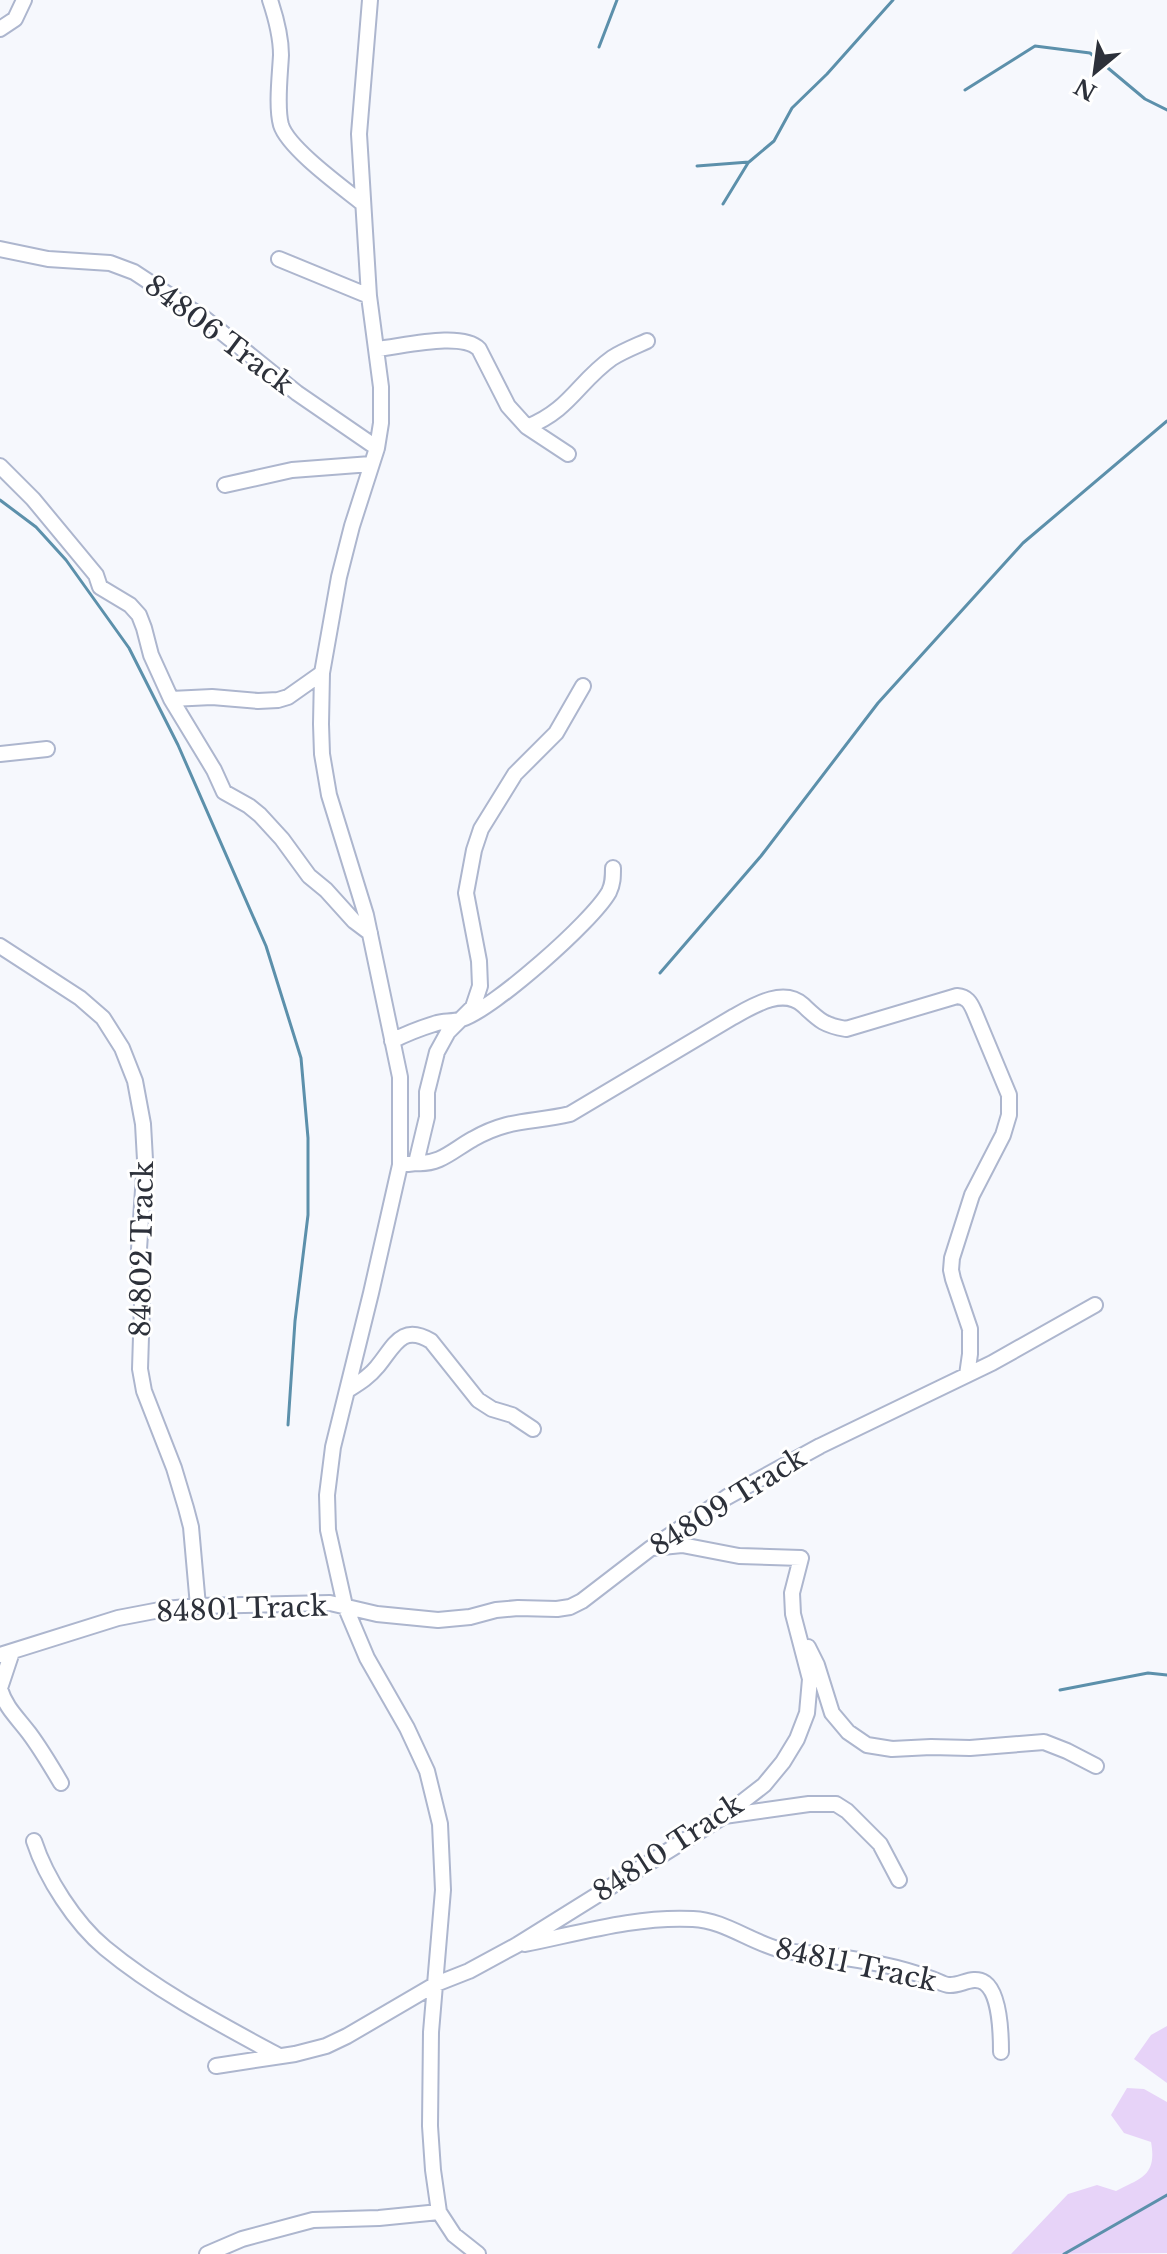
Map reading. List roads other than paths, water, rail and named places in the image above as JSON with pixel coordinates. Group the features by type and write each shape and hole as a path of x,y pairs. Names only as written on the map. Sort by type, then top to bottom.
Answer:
{"street":[{"path":"0,29 15,19 24,0"},
{"path":"270,0 281,53 282,127 317,166 362,203"},
{"path":"370,0 359,134 369,296 381,387 381,423 377,448 339,577 322,673 322,754 370,933 400,1077 400,1165 333,1447 327,1495 328,1530 345,1606 367,1658 407,1728 427,1771 440,1824 443,1890 431,2032 433,2170 439,2212 454,2235 478,2254"},
{"name":"84806 Track","path":"0,249 48,259 110,263 134,272 204,318 297,393 377,448"},
{"path":"279,259 369,296"},
{"path":"376,349 450,340 473,343 508,406 527,427 568,454"},
{"path":"527,427 559,411 590,377 614,357 647,341"},
{"path":"225,485 292,470 371,464"},
{"path":"0,466 33,499 96,575 100,587 130,605 139,615 151,655 171,699 224,792 260,815 309,876 370,933"},
{"path":"171,699 278,700 322,673"},
{"path":"416,1163 437,1052 448,1032 473,1007 480,986 479,961 466,893 481,829 515,774 556,733 583,686"},
{"path":"0,754 47,749"},
{"path":"392,1041 415,1030 462,1019 513,986 570,937 604,899 613,882 613,868"},
{"name":"84802 Track","path":"0,946 80,998 103,1018 122,1048 135,1081 143,1124 145,1160 139,1249 142,1304 140,1369 144,1391 174,1468 191,1527 198,1606"},
{"path":"400,1165 438,1161 473,1138 503,1124 570,1114 733,1017 774,999 785,997 795,1000 813,1017 830,1026 846,1029 957,996 964,997 969,1001 1009,1095 1009,1115 1003,1135 972,1195 952,1258 953,1279 970,1329 967,1375"},
{"name":"84809 Track","path":"345,1606 377,1614 438,1620 470,1617 496,1610 570,1607 704,1512 781,1467 1039,1338 1095,1305"},
{"path":"348,1390 365,1380 402,1336 423,1335 478,1400 492,1409 512,1415 533,1429"},
{"name":"84810 Track","path":"216,2066 326,2046 347,2036 436,1984 469,1971 517,1945 724,1816 764,1785 797,1739 807,1713 810,1679 793,1614 792,1593 801,1558 739,1556 682,1545 651,1548"},
{"name":"84801 Track","path":"6,1654 118,1618 165,1609 330,1603 345,1606"},
{"path":"801,1637 812,1651 832,1713 848,1732 867,1745 892,1749 970,1748 1044,1742 1096,1766"},
{"path":"6,1654 0,1688 4,1702 29,1733 61,1783"},
{"path":"724,1816 824,1802 836,1804 880,1844 899,1880"},
{"path":"34,1841 41,1863 54,1885 103,1947 174,1995 279,2056"},
{"name":"84811 Track","path":"517,1945 640,1921 693,1919 713,1922 782,1951 849,1958 950,1985 978,1980 985,1983 995,1999 1001,2028 1001,2052"},
{"path":"207,2254 242,2239 313,2220 439,2212"}],"waterway":[{"path":"599,47 617,0"},
{"path":"697,166 749,162 774,141 792,108 893,0"},
{"path":"965,90 1035,46 1090,53 1145,99 1167,110"},
{"path":"723,204 748,163"},
{"path":"660,973 761,856 878,703 1023,543 1167,421"},
{"path":"0,500 36,527 66,560 129,648 178,745 266,946 301,1058 308,1138 308,1215 295,1321 288,1425"},
{"path":"1060,1690 1148,1673 1167,1675"},
{"path":"1064,2254 1167,2195"}]}
